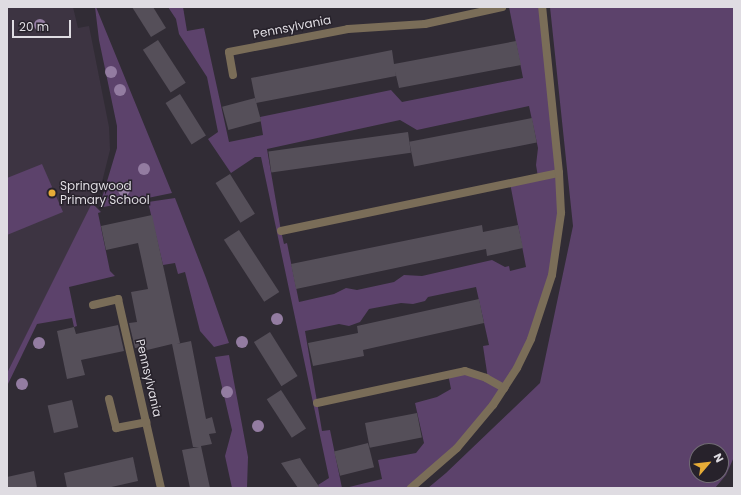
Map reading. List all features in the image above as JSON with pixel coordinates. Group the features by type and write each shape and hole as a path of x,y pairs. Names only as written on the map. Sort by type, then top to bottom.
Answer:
{"street":[{"name":"Pennsylvania","path":"234,75 229,52 348,29 425,24 502,7"},
{"path":"411,488 462,443 504,388 531,339 552,275 560,213 559,173 542,7"},
{"path":"281,231 559,173"},
{"name":"Pennsylvania","path":"92,304 118,299 161,488"},
{"path":"316,403 465,371 486,378 504,388"},
{"path":"109,399 116,428 146,422"}],"shaded area":[{"name":"Springwood Primary School","path":"7,7 73,7 78,28 89,26 109,127 110,150 102,182 86,217 7,373"},
{"path":"95,7 172,193 99,208 117,148 117,126 99,40"},
{"path":"168,7 183,7 187,31 204,28 229,142 263,135 260,117 391,90 402,102 523,78 509,7 542,7 559,173 557,246 531,339 477,426 411,488 345,488 382,479 378,460 416,453 424,443 415,403 437,397 451,389 448,374 456,372 488,379 483,346 489,345 476,287 428,297 425,301 413,304 401,303 369,309 360,322 349,326 339,324 305,331 322,431 330,430 342,488 320,488 318,485 329,478 261,157 255,157 231,173 208,139 218,132 207,77 179,34 176,19","holes":["529,106 538,148 536,165 538,177 510,183 526,267 510,271 509,266 505,267 492,260 422,276 404,275 394,282 357,290 346,288 334,294 299,302 287,243 284,244 281,231 267,149 400,120 417,130"]},
{"path":"550,7 734,7 734,457 729,468 729,443 689,443 689,483 719,483 715,488 428,488 446,473 540,383 573,226"},
{"path":"42,164 63,212 7,235 7,178"},
{"path":"175,198 229,343 214,347 200,331 185,272 178,274 175,263 163,265 148,202"},
{"path":"92,203 101,212 98,213 110,271 115,276 69,287 77,326 74,327 72,318 37,324 7,386 7,373"},
{"path":"229,355 248,457 247,488 232,488 225,456 232,430 215,357"}],"building":[{"path":"132,7 153,7 166,28 151,37"},
{"path":"158,40 186,83 171,93 143,50"},
{"path":"516,41 521,65 399,88 395,71 396,76 256,103 251,78 392,50 394,64"},
{"path":"180,94 206,136 192,145 166,103"},
{"path":"255,98 261,121 228,130 222,107"},
{"path":"532,118 537,143 414,166 409,142"},
{"path":"408,132 411,153 271,172 268,152"},
{"path":"230,174 255,214 240,223 216,183"},
{"path":"152,215 180,343 177,344 191,341 206,419 212,417 216,433 209,434 212,444 201,446 210,488 190,488 182,450 199,447 193,447 172,344 143,351 142,347 135,348 129,323 137,322 131,292 148,289 138,243 106,250 101,226"},
{"path":"482,225 483,232 518,225 523,248 487,256 486,249 296,289 291,264"},
{"path":"239,230 279,292 264,302 224,240"},
{"path":"479,299 484,323 363,350 364,356 313,366 308,343 358,333 357,326"},
{"path":"118,325 124,351 81,360 85,375 67,379 57,331 74,327 76,334"},
{"path":"270,332 298,376 281,386 254,342"},
{"path":"281,390 306,429 292,438 267,399"},
{"path":"72,400 78,427 54,433 48,406"},
{"path":"417,413 422,438 370,448 365,423"},
{"path":"368,443 374,467 340,476 334,451"},
{"path":"133,457 138,481 107,488 67,488 64,473"},
{"path":"300,458 320,488 298,488 281,463"},
{"path":"34,471 37,488 7,488 7,477"}],"place":[{"name":"Springwood Primary School","path":"52,193"}]}
